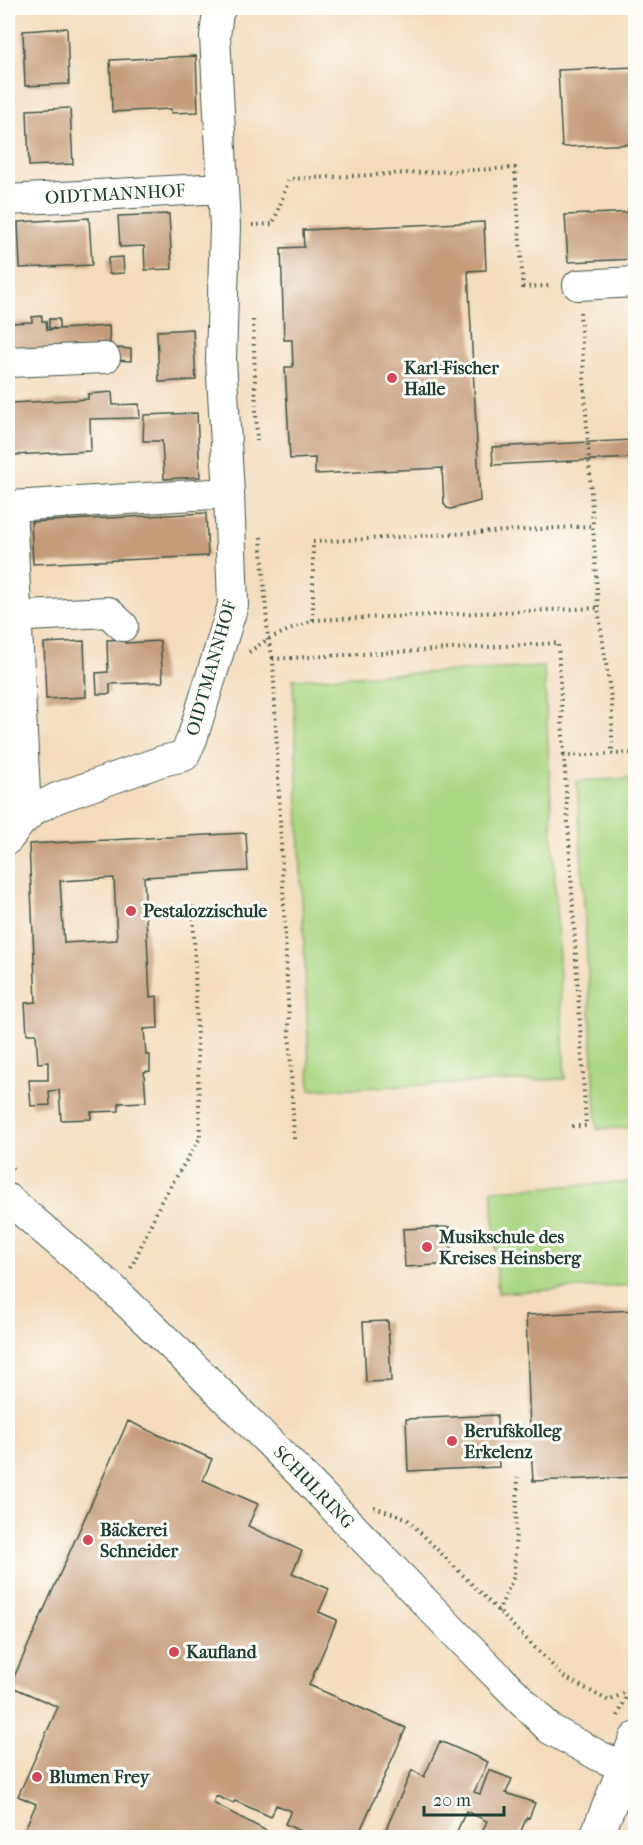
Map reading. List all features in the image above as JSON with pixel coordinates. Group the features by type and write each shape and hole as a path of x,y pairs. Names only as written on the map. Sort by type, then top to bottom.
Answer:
{"main road":[{"path":"596,1838 630,1753"}],"street":[{"name":"OIDTMANNHOF","path":"8,839 35,809 57,798 162,761 184,756 195,729 233,605 221,360 225,226 214,36 218,12 221,8"},
{"name":"OIDTMANNHOF","path":"8,200 222,188"},
{"path":"578,285 636,282"},
{"path":"8,362 105,358"},
{"path":"35,809 25,794 12,617 9,506 229,494"},
{"path":"12,617 108,612 123,626"},
{"name":"SCHULRING","path":"17,1189 113,1289 308,1480 550,1729 601,1757 630,1753"}],"path":[{"path":"250,225 273,224 289,179 515,168 523,287 578,285 598,608 612,705 612,754"},
{"path":"253,319 257,448"},
{"path":"314,620 313,542 593,526"},
{"path":"268,639 314,620 598,608"},
{"path":"294,1139 273,659 558,643 584,1059 586,1126 572,1126"},
{"path":"564,756 636,753"},
{"path":"122,1262 130,1270 161,1202 200,1138 193,903"},
{"path":"8,1164 17,1189"},
{"path":"498,1612 514,1576 518,1477"},
{"path":"371,1506 406,1518 564,1677 609,1701 629,1690 636,1693"}],"green space":[{"path":"544,667 565,1079 310,1090 293,679"},
{"path":"635,778 635,1127 597,1129 577,781"},
{"path":"635,1182 635,1285 498,1293 492,1190"}],"building":[{"path":"67,28 69,84 25,86 23,31"},
{"path":"196,56 198,112 171,113 171,109 112,112 110,60"},
{"path":"636,67 636,144 562,147 558,70"},
{"path":"70,108 73,164 29,166 27,110"},
{"path":"636,212 636,259 568,262 565,215"},
{"path":"169,214 172,269 145,270 144,246 120,247 118,216"},
{"path":"89,218 92,265 20,268 18,222"},
{"name":"Karl-Fischer Halle","path":"484,222 486,270 468,271 480,501 451,509 447,508 444,504 442,468 315,474 315,458 290,459 285,367 293,367 292,340 284,340 281,248 304,247 303,230"},
{"path":"123,257 124,273 109,274 108,258"},
{"path":"42,316 42,321 46,321 47,330 109,326 110,348 10,353 11,323 32,322 32,317"},
{"path":"49,319 59,319 59,329 49,328"},
{"path":"193,329 196,380 159,382 157,331"},
{"path":"116,348 131,349 131,361 116,360"},
{"path":"112,392 113,405 139,404 140,418 90,419 91,451 14,455 13,447 8,447 8,395 10,395 11,403 88,399 88,394"},
{"path":"197,413 200,477 164,479 162,441 143,441 144,415"},
{"path":"632,440 633,458 493,465 492,447"},
{"path":"206,513 208,556 33,564 31,522"},
{"path":"124,639 125,643 160,641 163,682 110,684 110,694 97,694 96,673 108,672 107,640"},
{"path":"84,641 86,697 46,699 44,643"},
{"path":"246,833 248,871 144,877 150,997 157,996 158,1028 144,1029 146,1055 150,1055 150,1071 144,1072 146,1102 119,1103 119,1111 91,1112 91,1119 61,1120 59,1090 49,1091 50,1105 31,1106 29,1080 48,1080 48,1062 38,1063 36,1034 27,1034 25,1003 36,1002 29,844","holes":["114,878 117,940 64,943 60,881"]},
{"name":"Musikschule des Kreises Heinsberg","path":"450,1227 452,1264 405,1267 403,1229"},
{"path":"636,1310 636,1477 533,1481 531,1448 498,1450 499,1467 408,1471 406,1419 497,1415 497,1432 530,1431 526,1315"},
{"path":"388,1321 391,1381 366,1382 363,1322"},
{"name":"Kaufland","path":"128,1421 212,1459 203,1480 258,1504 248,1526 302,1551 292,1573 329,1589 319,1612 337,1620 309,1685 406,1728 357,1838 346,1836 346,1838 315,1838 285,1824 291,1811 276,1805 271,1817 235,1801 233,1803 216,1796 213,1803 280,1838 21,1838 36,1804 18,1796 58,1707 10,1686"},
{"path":"440,1741 488,1762 474,1792 480,1794 489,1770 512,1779 506,1793 535,1803 518,1838 492,1838 482,1832 487,1821 466,1811 454,1838 409,1838 406,1836 405,1838 382,1838 412,1770 424,1777"}],"place":[{"name":"Karl-Fischer Halle","path":"392,378"},
{"name":"Pestalozzischule","path":"131,911"},
{"name":"Musikschule des Kreises Heinsberg","path":"427,1247"},
{"name":"Berufskolleg Erkelenz","path":"452,1441"},
{"name":"Bäckerei Schneider","path":"88,1540"},
{"name":"Kaufland","path":"174,1652"},
{"name":"Blumen Frey","path":"37,1777"}]}
